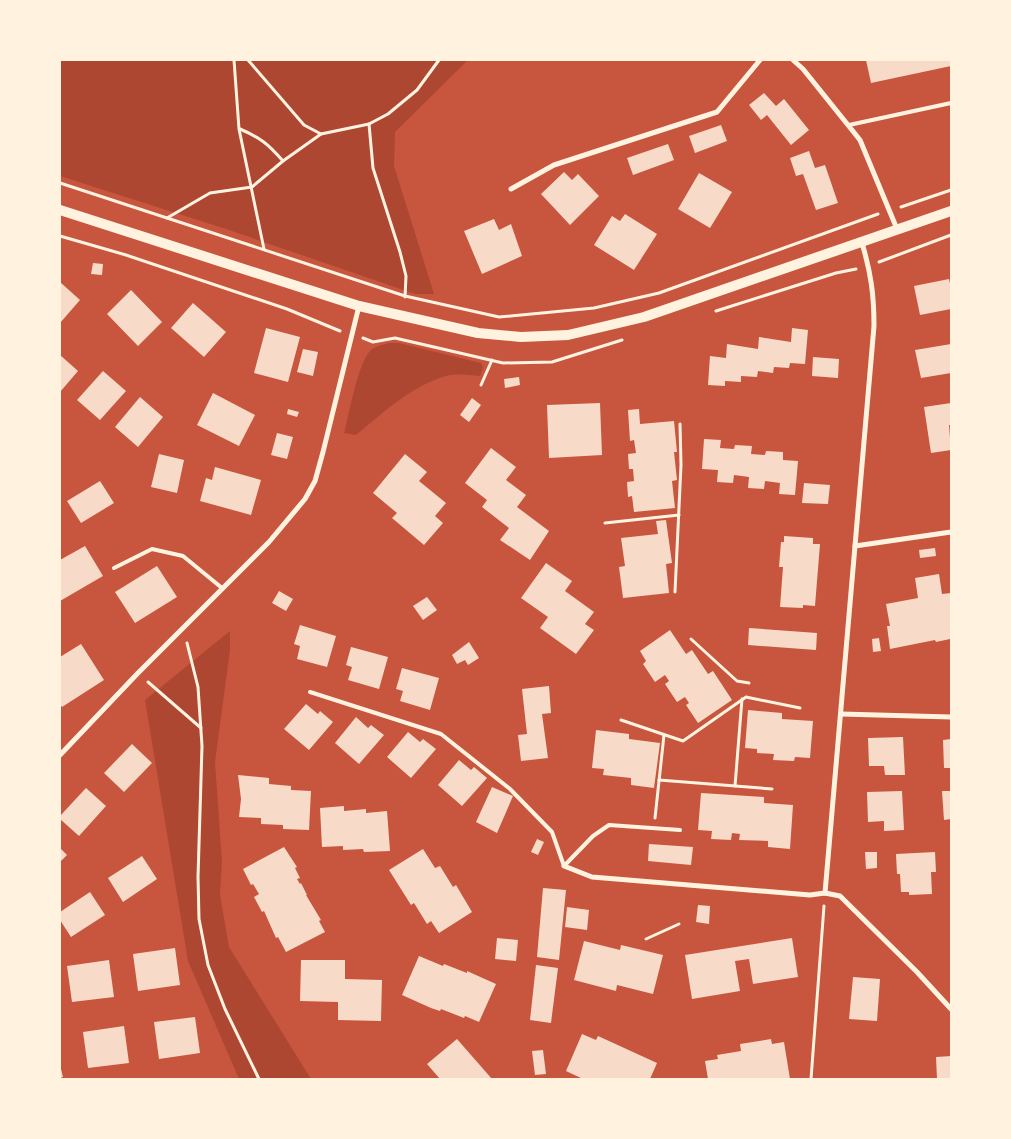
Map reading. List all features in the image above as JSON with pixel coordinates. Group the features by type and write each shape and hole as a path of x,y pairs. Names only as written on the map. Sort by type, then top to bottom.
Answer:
{"main road":[{"path":"60,210 359,306 478,333 521,337 568,336 644,317 951,211"}],"street":[{"path":"511,189 554,165 717,112 760,60"},
{"path":"793,60 803,69 860,140 890,210 896,229"},
{"path":"825,893 874,326 874,297 862,243"},
{"path":"60,755 269,542 288,522 305,499 315,482 359,306"},
{"path":"855,546 951,532"},
{"path":"841,714 951,717"},
{"path":"564,866 592,877 810,895 825,893 840,896 917,972 951,1009"}],"lane":[{"path":"848,125 951,103"},
{"path":"114,568 152,549 184,556 222,588"},
{"path":"310,692 441,734 510,789 552,832 564,866 593,836 609,825 680,830"}],"path":[{"path":"234,60 239,129 264,250"},
{"path":"248,60 304,125 321,134"},
{"path":"167,218 210,193 252,187 283,161 321,134 369,124 388,114 417,90 439,60"},
{"path":"369,124 373,168 402,260 406,276 405,296"},
{"path":"239,129 259,137 283,161"},
{"path":"60,182 405,296 499,317 594,308 659,293 951,190"},
{"path":"940,239 951,235"},
{"path":"60,236 126,255 287,309 331,328 352,334"},
{"path":"481,385 492,360"},
{"path":"675,592 681,465 680,424"},
{"path":"605,523 679,515"},
{"path":"181,630 186,640 198,687 201,728 199,920 208,965 225,1009 259,1079"},
{"path":"691,639 737,681 749,683"},
{"path":"148,682 201,728"},
{"path":"620,720 683,741 746,697 800,708"},
{"path":"735,786 742,699"},
{"path":"654,828 664,734"},
{"path":"659,780 772,789"},
{"path":"811,1079 825,893"},
{"path":"646,939 678,924"}],"shaded area":[{"path":"60,60 468,60 395,132 394,166 434,294 415,294 226,229 60,176"},
{"path":"389,343 399,343 481,363 483,367 480,376 463,374 446,376 421,386 387,409 356,435 344,433 358,377 366,356 371,350"},
{"path":"230,631 230,650 215,762 222,862 220,895 229,947 311,1079 239,1079 188,961 145,700"}],"building":[{"path":"866,60 951,60 951,66 871,83"},
{"path":"764,93 776,106 784,99 809,130 791,145 767,115 761,120 749,105"},
{"path":"721,125 727,141 695,153 689,136"},
{"path":"668,144 674,160 633,175 627,158"},
{"path":"809,151 815,168 825,165 838,203 816,210 803,174 796,176 790,158"},
{"path":"564,172 572,180 578,174 599,196 570,225 541,194"},
{"path":"699,173 732,192 710,228 678,209"},
{"path":"625,214 657,234 634,270 594,245 612,216 620,221"},
{"path":"494,219 499,230 511,224 522,256 482,274 464,231"},
{"path":"93,263 103,264 102,275 91,274"},
{"path":"949,279 951,309 920,315 914,286"},
{"path":"60,282 80,300 60,323"},
{"path":"131,290 162,322 138,346 107,314"},
{"path":"193,303 226,332 204,357 171,328"},
{"path":"266,328 300,337 288,382 254,373"},
{"path":"792,328 808,330 805,364 790,363 789,368 774,367 773,373 758,371 757,377 741,376 741,382 725,381 725,386 708,385 710,356 726,358 727,344 758,349 759,337 791,342"},
{"path":"951,344 951,373 921,378 915,350"},
{"path":"303,349 318,352 313,376 297,372"},
{"path":"60,355 78,371 60,392"},
{"path":"813,357 839,359 838,378 812,376"},
{"path":"103,371 126,391 100,420 77,400"},
{"path":"519,377 520,385 505,388 504,379"},
{"path":"213,393 255,415 239,446 197,425"},
{"path":"140,397 163,417 138,447 115,427"},
{"path":"472,398 481,405 469,422 460,415"},
{"path":"600,403 602,455 549,458 547,405"},
{"path":"951,403 951,425 949,425 951,450 931,453 924,407"},
{"path":"288,409 299,412 297,417 287,414"},
{"path":"639,409 640,424 674,421 677,452 674,452 677,480 672,481 675,508 634,512 632,496 628,497 627,482 634,481 633,469 629,469 628,454 636,453 634,440 630,441 628,410"},
{"path":"277,433 293,437 287,459 271,455"},
{"path":"704,439 721,440 720,448 734,449 735,445 752,446 751,454 765,455 766,451 783,452 783,460 798,461 795,495 779,494 780,483 765,481 764,489 748,488 749,477 734,475 733,483 717,482 718,470 702,469"},
{"path":"491,448 516,467 506,480 526,495 517,507 549,531 530,560 500,540 509,528 482,507 487,500 465,483"},
{"path":"159,454 184,460 177,493 151,487"},
{"path":"405,454 427,472 419,481 446,503 435,516 443,523 424,545 392,518 397,513 373,493"},
{"path":"215,467 261,480 251,515 200,501 206,478 212,480"},
{"path":"100,481 114,503 81,523 67,501"},
{"path":"804,483 830,485 828,504 802,503"},
{"path":"666,520 672,563 666,564 669,593 623,598 619,567 625,566 621,538 658,534 656,521"},
{"path":"784,536 813,538 813,544 820,544 815,606 803,605 803,608 780,607 783,567 779,567 781,542 784,542"},
{"path":"85,546 103,576 60,601 60,560"},
{"path":"935,548 936,556 920,558 919,550"},
{"path":"546,563 572,581 565,591 594,612 585,624 594,630 576,654 540,628 548,617 521,598"},
{"path":"157,566 177,597 135,623 115,592"},
{"path":"939,574 942,594 951,593 950,639 890,649 887,626 890,626 886,604 918,598 915,578"},
{"path":"279,591 293,599 286,611 272,603"},
{"path":"427,597 437,610 423,620 413,606"},
{"path":"300,625 336,636 327,667 297,659 300,646 294,644"},
{"path":"749,628 817,633 816,650 748,645"},
{"path":"670,630 686,654 692,650 708,674 713,671 732,700 698,723 686,705 689,703 685,697 677,702 665,684 669,681 665,675 655,682 643,664 646,661 640,651"},
{"path":"879,638 881,651 873,652 872,639"},
{"path":"469,642 479,658 468,665 465,660 457,664 452,655"},
{"path":"81,644 104,680 62,707 60,704 60,657"},
{"path":"351,647 388,657 379,689 348,680 352,667 346,665"},
{"path":"402,668 439,678 430,710 400,701 403,691 396,689"},
{"path":"549,686 551,713 542,714 548,758 521,761 518,735 527,734 522,689"},
{"path":"306,704 318,714 320,711 333,722 309,750 284,729"},
{"path":"748,710 782,713 782,719 813,721 810,758 795,757 794,761 773,760 774,754 757,753 757,749 745,748"},
{"path":"356,717 368,728 371,725 384,735 359,764 335,743"},
{"path":"596,730 629,734 629,739 660,743 654,788 631,785 631,778 603,775 604,769 592,768"},
{"path":"408,732 420,742 423,739 436,749 411,778 387,757"},
{"path":"903,737 905,775 885,775 884,766 869,766 868,738"},
{"path":"951,739 951,768 944,768 943,740"},
{"path":"132,744 152,763 124,792 104,773"},
{"path":"459,760 471,770 474,767 487,778 462,806 438,785"},
{"path":"238,775 269,778 269,784 291,786 291,790 311,791 309,830 283,829 283,825 261,824 261,818 239,817 241,799"},
{"path":"492,787 513,796 497,833 476,822"},
{"path":"86,788 106,806 79,836 60,819 60,816"},
{"path":"902,791 904,830 884,831 884,821 868,822 867,792"},
{"path":"942,791 951,791 951,819 944,820"},
{"path":"701,793 764,797 764,803 793,805 790,849 768,847 768,841 739,840 740,834 732,833 731,840 711,839 712,831 698,830"},
{"path":"344,806 344,811 366,809 366,813 387,811 390,851 364,852 363,849 343,850 343,846 322,847 320,808"},
{"path":"537,839 544,842 538,855 531,852"},
{"path":"649,844 693,847 691,865 648,861"},
{"path":"284,847 297,867 295,868 300,878 297,879 321,920 319,921 325,932 286,952 278,937 276,938 264,911 262,912 254,897 259,894 253,884 251,885 243,869"},
{"path":"60,848 67,855 60,862"},
{"path":"423,849 435,868 440,866 453,887 456,885 472,912 439,933 431,921 427,924 414,903 411,905 389,870"},
{"path":"865,852 877,852 877,868 866,869"},
{"path":"935,852 936,872 931,872 932,894 909,895 909,892 901,892 900,874 897,874 896,854"},
{"path":"142,856 157,879 123,902 108,878"},
{"path":"543,888 566,890 559,960 537,957"},
{"path":"90,892 105,915 71,937 60,920 60,912"},
{"path":"698,905 710,906 709,924 696,922"},
{"path":"567,907 589,910 587,930 565,927"},
{"path":"497,938 518,940 516,961 495,959"},
{"path":"792,938 798,977 753,984 749,959 735,961 740,991 692,999 685,955"},
{"path":"584,941 620,950 621,945 663,955 653,994 617,985 616,991 574,980"},
{"path":"175,948 180,985 138,991 133,954"},
{"path":"419,956 443,966 444,964 467,973 467,971 496,984 479,1022 441,1009 440,1011 431,1008 402,995"},
{"path":"109,960 114,997 72,1002 67,966"},
{"path":"301,960 345,960 345,979 382,980 381,1021 338,1020 338,1002 300,1001"},
{"path":"536,965 558,968 551,1023 530,1020"},
{"path":"853,977 880,979 877,1021 849,1019"},
{"path":"195,1017 200,1053 159,1059 154,1022"},
{"path":"124,1026 129,1063 88,1068 83,1032"},
{"path":"582,1034 596,1040 598,1036 657,1063 650,1079 583,1079 566,1071"},
{"path":"457,1039 492,1079 440,1079 427,1064"},
{"path":"771,1039 772,1044 784,1042 790,1079 708,1079 705,1061 718,1059 717,1055 741,1051 740,1044"},
{"path":"543,1050 546,1074 535,1075 532,1051"},
{"path":"951,1056 951,1079 937,1079 936,1057"},
{"path":"60,1065 63,1077 60,1078"}]}
